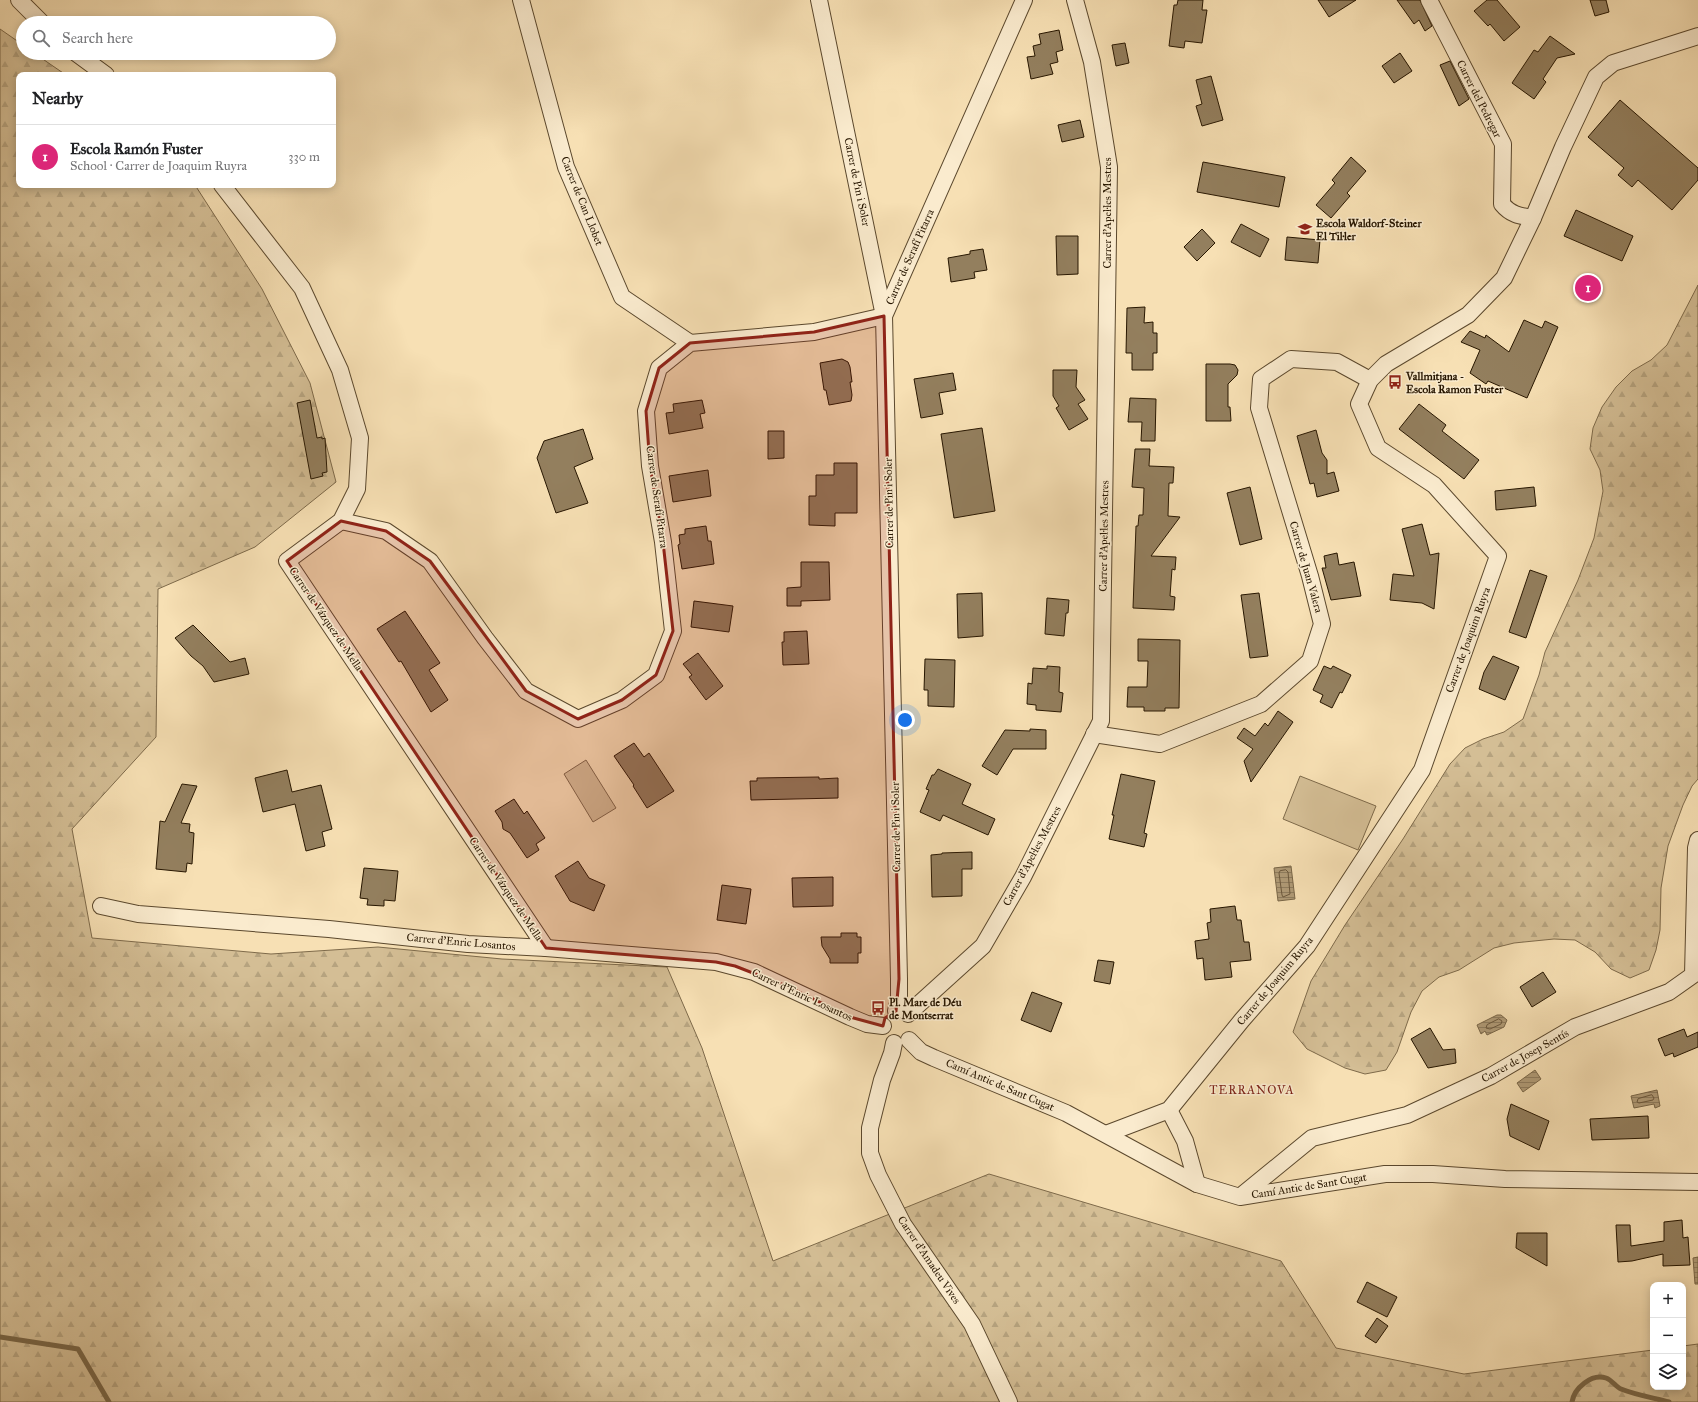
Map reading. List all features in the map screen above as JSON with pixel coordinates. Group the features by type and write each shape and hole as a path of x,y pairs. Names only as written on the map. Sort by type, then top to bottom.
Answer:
{"street":[{"path":"19,0 35,16"},
{"name":"Carrer de Can Llobet","path":"521,0 566,167 622,297 690,343"},
{"name":"Carrer de Pin i Soler","path":"819,0 884,316 900,979 899,999 902,1013"},
{"name":"Carrer de Serafí Pitarra","path":"341,521 386,531 430,561 485,638 526,691 578,719 622,700 656,675 673,631 664,542 650,466 646,411 659,368 690,343 814,332 884,316 1024,0"},
{"name":"Carrer d'Apel·les Mestres","path":"902,1013 982,946 1023,877 1101,721 1109,166 1092,62 1075,0"},
{"name":"Carrer del Pedregar","path":"1429,0 1503,144 1502,204 1508,211 1515,215 1533,218"},
{"name":"Carrer de Joaquim Ruyra","path":"1169,1110 1242,1020 1307,946 1422,770 1498,556 1434,485 1378,448 1359,404 1370,380 1386,364 1468,315 1504,278 1533,218 1563,147 1596,77 1613,63 1698,36"},
{"path":"86,60 102,72"},
{"name":"Carrer de Vázquez de Mella","path":"224,188 302,288 340,370 360,438 357,489 341,521 287,560 546,948"},
{"name":"Carrer de Juan Valera","path":"1094,734 1160,744 1261,704 1310,661 1322,624 1310,576 1259,408 1261,379 1292,359 1337,362 1370,380"},
{"name":"Carrer de Josep Sentís","path":"1240,1197 1312,1138 1407,1115 1491,1076 1575,1027 1669,992 1693,975 1696,848 1698,840"},
{"name":"Carrer d'Enric Losantos","path":"101,906 138,914 329,929 468,944 546,948 716,962 754,972 789,987 850,1018 867,1024 883,1026"},
{"path":"902,1013 914,1021 914,1033 901,1042 885,1037 883,1026 885,1018 902,1013"},
{"name":"Camí Antic de Sant Cugat","path":"901,1042 934,1058 1066,1113 1196,1184 1240,1197 1385,1174 1433,1174 1505,1180 1698,1182"},
{"name":"Carrer d'Amadeu Vives","path":"901,1042 892,1054 882,1080 870,1128 870,1152 878,1175 903,1224 972,1324 1009,1402"},
{"path":"1106,1134 1169,1110 1185,1141 1196,1184"}],"highlighted area":[{"path":"884,316 899,979 896,1011 885,1018 883,1026 850,1017 789,987 735,966 716,962 546,948 287,561 341,521 386,531 430,561 526,691 578,719 622,700 656,675 673,631 663,542 650,466 646,411 659,368 690,343 814,332"}],"green space":[{"path":"0,29 16,40 16,60 44,60 62,72 16,72 16,188 197,188 262,289 310,383 336,482 255,547 158,589 156,737 72,829 92,938 271,954 378,947 502,959 667,967 702,1048 773,1261 989,1174 1281,1261 1336,1348 1464,1374 1650,1350 1650,1390 1686,1390 1686,1346 1698,1344 1698,1402 0,1402"},
{"path":"1698,285 1698,779 1692,786 1683,805 1668,846 1661,888 1660,930 1656,950 1649,970 1630,978 1611,969 1595,952 1575,940 1554,939 1514,943 1494,948 1459,970 1439,977 1422,991 1411,1012 1397,1052 1386,1070 1365,1074 1345,1068 1307,1049 1293,1032 1311,981 1345,925 1403,839 1450,764 1465,748 1483,739 1504,732 1523,719 1539,675 1545,652 1578,580 1594,538 1603,491 1600,470 1590,449 1593,428 1602,407 1616,387 1632,371 1651,360 1667,345"},
{"path":"586,760 616,808 593,822 564,774"},
{"path":"1300,776 1376,806 1358,850 1283,819"}],"water":[{"path":"1291,866 1295,899 1278,901 1274,868"},
{"path":"1497,1015 1501,1015 1507,1020 1504,1027 1487,1035 1485,1031 1481,1034 1477,1025"},
{"path":"1535,1070 1541,1079 1523,1092 1517,1083"},
{"path":"1657,1090 1660,1106 1655,1108 1654,1104 1634,1108 1631,1096"},
{"path":"1698,1257 1698,1284 1695,1284 1693,1258"}],"building":[{"path":"1178,0 1203,0 1202,10 1207,10 1202,43 1185,41 1184,48 1169,46 1174,5 1177,5"},
{"path":"1318,0 1356,0 1329,17"},
{"path":"1397,0 1420,0 1432,26 1425,31 1419,20 1414,24"},
{"path":"1487,0 1497,0 1520,27 1504,41 1490,24 1488,26 1474,11"},
{"path":"1590,0 1606,0 1609,12 1595,16"},
{"path":"1059,30 1063,50 1056,52 1058,62 1050,64 1053,74 1031,79 1027,57 1035,56 1033,46 1041,44 1039,34"},
{"path":"1550,36 1575,54 1557,58 1543,79 1546,82 1534,99 1512,83 1534,50 1538,52"},
{"path":"1125,43 1129,63 1116,66 1112,45"},
{"path":"1400,53 1412,71 1394,83 1382,66"},
{"path":"1450,61 1469,99 1459,106 1440,65"},
{"path":"1211,76 1223,120 1202,126 1196,106 1202,104 1196,80"},
{"path":"1620,100 1698,168 1698,180 1672,210 1638,180 1632,187 1618,175 1624,168 1588,137"},
{"path":"1080,120 1084,137 1062,142 1058,125"},
{"path":"1351,157 1366,171 1347,193 1350,196 1331,218 1316,205 1335,183 1332,180"},
{"path":"1203,162 1285,177 1279,207 1197,192"},
{"path":"1576,210 1633,236 1622,261 1564,236"},
{"path":"1241,224 1269,239 1260,257 1231,242"},
{"path":"1202,229 1215,243 1197,261 1184,247"},
{"path":"1056,236 1078,236 1078,274 1057,275"},
{"path":"1287,237 1320,240 1318,263 1285,260"},
{"path":"983,249 987,270 974,272 975,278 951,282 948,258 970,254 970,251"},
{"path":"1145,307 1144,323 1153,322 1153,333 1157,333 1157,353 1153,353 1153,370 1132,370 1132,353 1126,353 1127,308"},
{"path":"1524,320 1542,328 1545,321 1558,327 1527,398 1488,381 1486,384 1470,373 1480,350 1461,342 1470,331 1485,338 1486,335 1509,352"},
{"path":"842,359 848,362 850,367 852,382 850,382 852,395 851,401 829,405 826,390 824,390 820,363"},
{"path":"1206,364 1230,364 1235,365 1238,370 1237,375 1228,384 1228,407 1230,407 1231,421 1206,421"},
{"path":"1053,370 1077,370 1076,387 1085,400 1078,404 1088,419 1069,430 1056,408 1059,406 1053,396"},
{"path":"953,373 956,390 939,393 943,414 921,418 914,379"},
{"path":"1130,398 1156,399 1155,441 1141,441 1142,422 1128,422"},
{"path":"310,400 317,438 325,438 327,472 322,473 323,476 311,479 297,403"},
{"path":"702,400 705,413 700,414 703,428 669,434 666,413 674,412 673,404"},
{"path":"1419,404 1446,425 1442,431 1479,460 1464,479 1399,429"},
{"path":"982,428 995,511 954,518 941,434"},
{"path":"583,429 593,459 574,467 588,503 556,513 537,458 544,441"},
{"path":"1316,430 1322,453 1327,460 1327,474 1334,472 1339,491 1317,497 1314,483 1310,484 1297,436"},
{"path":"768,431 784,431 784,458 768,459"},
{"path":"1135,449 1150,449 1149,466 1174,467 1173,483 1169,483 1168,516 1180,517 1151,556 1176,557 1175,570 1172,569 1170,596 1175,597 1174,610 1133,608 1136,526 1138,526 1139,515 1143,515 1144,488 1132,487"},
{"path":"834,463 857,463 857,513 835,513 835,526 809,525 809,496 816,496 816,475 834,475"},
{"path":"708,470 711,496 673,502 669,476"},
{"path":"1250,487 1262,539 1240,545 1227,493"},
{"path":"1534,487 1536,506 1496,510 1495,491"},
{"path":"1422,524 1430,555 1439,553 1434,609 1422,603 1390,600 1393,574 1414,576 1402,529"},
{"path":"706,526 708,541 711,541 714,564 682,569 678,545 680,544 679,535 685,534 685,529"},
{"path":"1337,553 1339,565 1354,562 1361,596 1331,600 1322,568 1326,568 1324,556"},
{"path":"801,562 829,562 830,600 801,601 801,606 787,606 787,588 801,587"},
{"path":"1530,570 1547,576 1526,638 1509,632"},
{"path":"982,593 983,636 958,638 957,594"},
{"path":"1259,593 1268,656 1250,658 1241,595"},
{"path":"1047,598 1069,600 1064,636 1045,634"},
{"path":"694,601 733,606 729,632 691,627"},
{"path":"405,611 440,663 429,670 448,700 431,712 401,661 399,662 377,629"},
{"path":"193,625 230,662 245,658 249,674 214,682 203,666 191,656 175,638"},
{"path":"807,631 809,664 783,665 782,642 784,642 784,632"},
{"path":"1138,639 1180,640 1179,708 1165,708 1165,711 1144,711 1144,707 1127,707 1128,687 1147,687 1148,661 1138,661"},
{"path":"698,653 723,686 706,700 689,677 692,675 683,664"},
{"path":"1493,656 1519,667 1505,700 1479,689 1484,672"},
{"path":"925,659 955,660 954,707 928,706 928,690 924,690"},
{"path":"1047,666 1060,667 1059,692 1063,693 1061,712 1036,710 1036,705 1027,704 1028,683 1032,684 1033,668 1047,669"},
{"path":"1324,666 1331,669 1333,666 1351,675 1332,708 1320,702 1323,695 1313,690"},
{"path":"1278,711 1293,722 1251,782 1244,761 1253,749 1237,738 1244,728 1255,736 1265,723 1268,726"},
{"path":"1030,729 1046,730 1046,749 1013,749 997,775 982,766 1005,730 1030,731"},
{"path":"634,743 644,757 649,753 674,791 647,808 633,786 634,785 614,756"},
{"path":"938,769 971,784 962,804 995,819 988,835 943,815 940,821 920,812 929,790 926,789 932,775 934,775"},
{"path":"287,770 292,792 321,785 332,829 322,832 325,846 306,851 295,804 263,812 255,778"},
{"path":"1121,774 1155,781 1144,833 1147,834 1144,847 1109,839 1114,815 1112,815"},
{"path":"819,777 819,779 838,778 838,798 751,800 750,781 757,781 757,778"},
{"path":"182,784 197,786 181,823 190,824 189,832 194,833 192,864 187,863 186,872 156,869 160,821 165,822"},
{"path":"514,799 524,814 527,811 545,838 536,844 539,850 527,858 510,833 503,829 502,822 495,811"},
{"path":"972,852 972,869 962,869 962,896 932,897 931,855"},
{"path":"578,861 589,878 605,885 594,911 570,901 555,876"},
{"path":"364,868 398,871 395,901 384,900 384,906 367,905 368,899 360,898"},
{"path":"833,877 833,906 793,907 792,878"},
{"path":"722,885 751,889 746,924 717,920"},
{"path":"1235,906 1237,920 1241,920 1244,942 1249,942 1251,960 1230,962 1232,977 1205,980 1203,958 1197,959 1195,941 1209,939 1207,923 1211,922 1210,909"},
{"path":"841,933 857,933 857,937 861,937 861,953 858,953 858,963 830,963 830,959 822,946 821,937 841,937"},
{"path":"1098,960 1114,962 1110,984 1094,981"},
{"path":"1543,972 1556,992 1532,1007 1520,987"},
{"path":"1032,992 1062,1003 1051,1032 1021,1020"},
{"path":"1430,1028 1443,1050 1455,1049 1456,1063 1428,1068 1411,1039"},
{"path":"1684,1029 1687,1037 1698,1032 1698,1047 1674,1057 1673,1053 1665,1056 1658,1039"},
{"path":"1511,1104 1549,1121 1539,1150 1510,1136 1507,1119"},
{"path":"1648,1116 1649,1138 1592,1140 1590,1119"},
{"path":"1682,1220 1683,1238 1688,1237 1690,1265 1663,1266 1663,1254 1632,1261 1618,1262 1616,1225 1630,1225 1631,1246 1664,1241 1664,1222"},
{"path":"1517,1233 1547,1233 1547,1266 1516,1248"},
{"path":"1367,1282 1397,1297 1387,1317 1357,1302"},
{"path":"1377,1318 1388,1326 1376,1343 1365,1336"}],"waterway":[{"path":"0,1337 78,1349 109,1402"},
{"path":"1572,1402 1576,1392 1584,1383 1601,1377 1608,1379 1619,1388 1627,1391 1669,1402"}],"place":[{"name":"Escola Waldorf-Steiner El Til·ler","path":"1305,229"},
{"name":"Escola Ramón Fuster","path":"1588,288"},
{"name":"Vallmitjana - Escola Ramon Fuster","path":"1395,382"},
{"name":"Pl. Mare de Déu de Montserrat","path":"878,1008"}],"district":[{"name":"TERRANOVA","path":"1252,1090"}]}
